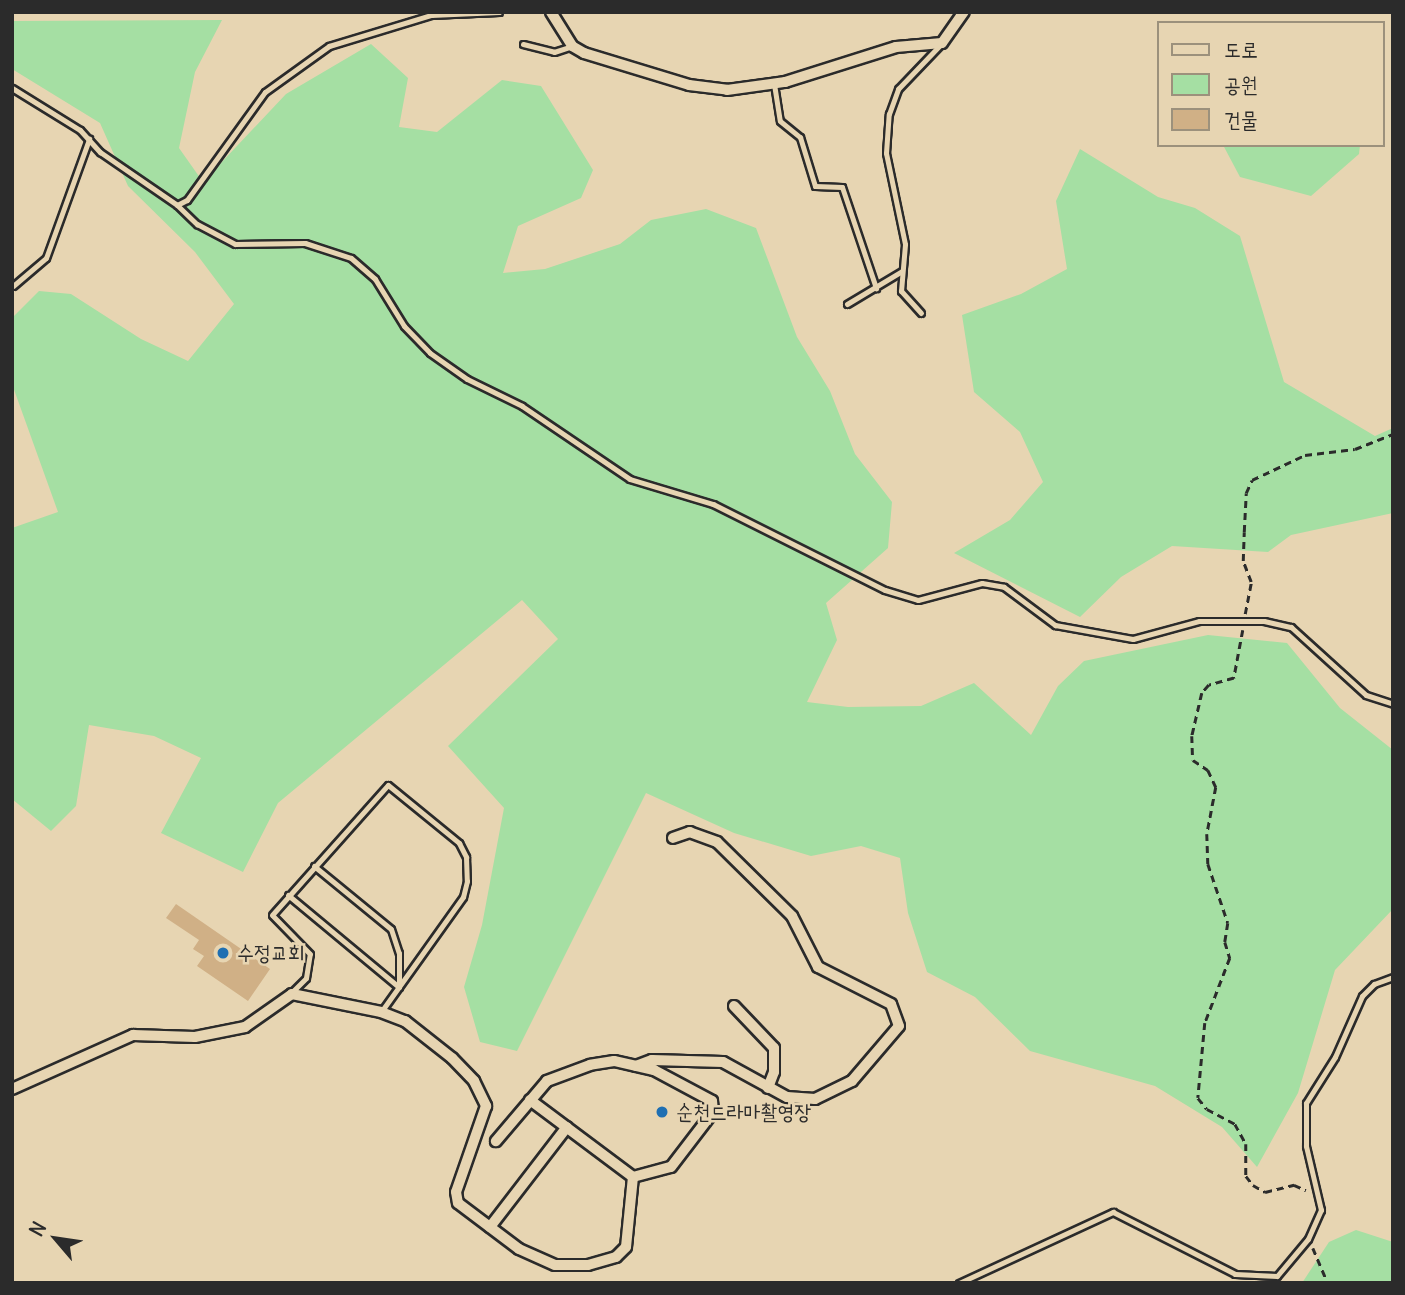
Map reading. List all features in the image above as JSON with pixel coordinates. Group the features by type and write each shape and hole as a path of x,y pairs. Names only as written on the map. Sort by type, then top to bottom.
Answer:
{"street":[{"path":"551,12 572,46 610,63 710,90 774,84 841,67 882,50 942,43 964,12"},
{"path":"636,1066 653,1060 723,1062 768,1087 803,1100 841,1089 899,1026 897,1014 891,1004 818,967 792,916 717,842 690,832 673,838"},
{"path":"12,1089 110,1042 161,1033 220,1035 245,1027 292,994 381,1012 405,1021 474,1081 486,1106 456,1192 458,1203 519,1249 555,1265 588,1265 615,1257 626,1247 633,1177"},
{"path":"734,1006 774,1048 774,1072 768,1087"},
{"path":"496,1141 530,1100 561,1072 614,1062 636,1066 694,1088 712,1101 713,1112 671,1167 633,1177"},
{"path":"530,1100 633,1177"},
{"path":"490,1227 567,1127"}],"lane":[{"path":"177,205 187,200 265,92 330,46 431,15 499,12"},
{"path":"921,313 901,291 905,244 886,153 888,114 898,89 927,64 942,43"},
{"path":"523,44 554,52 572,46"},
{"path":"774,84 780,121 800,138 815,186 842,187 876,288"},
{"path":"12,88 89,139 177,205 197,225 235,244 305,243 351,257 375,279 404,326 430,353 467,379 522,406 630,479 713,504 885,590 918,600 982,583 1004,587 1055,625 1133,639 1199,621 1245,620 1291,627 1366,695 1393,704"},
{"path":"13,286 46,258 89,139"},
{"path":"847,304 902,271"},
{"path":"282,1001 306,978 311,965 310,954 272,915 388,785 458,843 466,857 463,897 381,1012"},
{"path":"314,866 391,929 399,953 399,987"},
{"path":"288,895 399,987"},
{"path":"959,1283 1113,1212 1235,1274 1277,1276 1308,1239 1321,1210 1306,1146 1306,1103 1335,1057 1362,996 1374,984 1393,977"}],"path":[{"path":"1316,1191 1294,1185 1265,1192 1252,1185 1246,1176 1246,1144 1235,1124 1207,1109 1198,1098 1205,1023 1230,958 1225,942 1227,923 1208,864 1207,834 1216,787 1208,770 1193,760 1192,736 1202,693 1223,678 1234,678 1245,620 1243,606 1251,600 1251,583 1243,561 1246,493 1252,480 1305,454 1355,449 1393,434"},
{"path":"1308,1239 1328,1283"}],"green space":[{"path":"222,20 195,72 179,148 203,182 286,94 371,44 408,78 399,127 437,132 502,80 541,86 593,170 581,198 518,226 503,273 545,269 620,244 651,220 706,209 756,228 797,337 830,391 855,454 892,502 888,548 826,603 837,640 807,702 848,707 921,706 974,683 1031,735 1058,686 1084,661 1208,635 1287,643 1340,708 1393,750 1393,909 1335,970 1298,1093 1257,1167 1222,1127 1155,1086 1030,1051 975,997 927,972 908,913 900,858 861,846 811,856 734,833 646,793 517,1051 480,1042 464,987 482,925 504,808 448,746 558,639 522,600 278,803 243,872 161,833 201,758 154,736 89,725 76,806 51,831 12,799 12,528 58,512 12,384 12,318 39,291 71,294 141,339 188,361 234,304 195,252 128,186 100,123 12,69 12,21"},
{"path":"1224,147 1360,147 1359,154 1311,196 1240,177"},
{"path":"1080,149 1158,197 1195,208 1240,236 1284,382 1375,436 1393,428 1393,513 1291,535 1268,552 1172,546 1121,577 1080,617 954,553 1010,520 1043,482 1020,432 974,392 962,315 1021,294 1067,269 1056,201"},
{"path":"1356,1230 1393,1242 1393,1283 1302,1283 1329,1242"}],"building":[{"name":"수정교회","path":"176,904 270,969 248,1001 197,966 204,956 193,949 199,940 166,918"}],"place":[{"name":"수정교회","path":"223,953"},
{"name":"순천드라마촬영장","path":"662,1112"}]}
